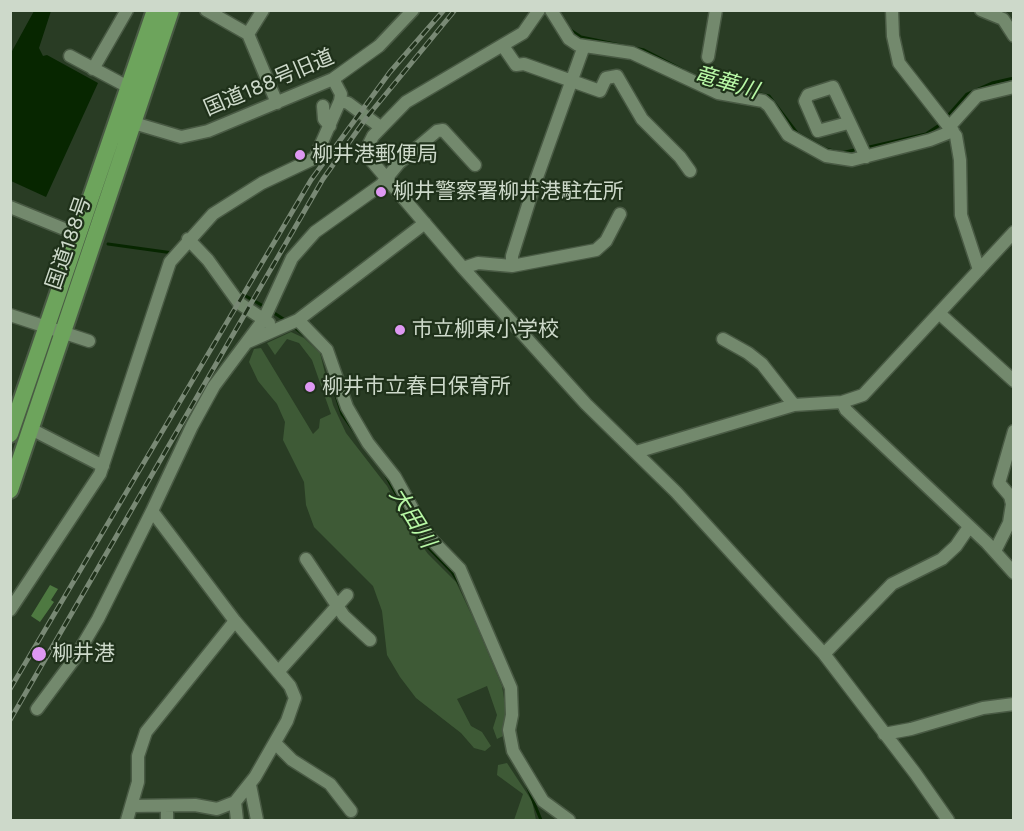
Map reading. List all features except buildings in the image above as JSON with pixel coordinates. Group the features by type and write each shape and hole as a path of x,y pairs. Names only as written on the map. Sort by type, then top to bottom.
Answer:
{"highway":[{"name":"国道188号","path":"10,490 62,332 127,121 129,88 155,10"},
{"name":"国道188号","path":"12,423 79,235 171,10"}],"street":[{"path":"93,69 127,10"},
{"path":"206,10 248,34 277,103"},
{"path":"248,34 263,10"},
{"name":"国道188号旧道","path":"127,121 181,137 196,135 333,79 379,46 413,10"},
{"path":"539,10 523,33 422,90 379,126 368,146 369,153 387,179 463,268 586,404 722,541 824,654 948,820"},
{"path":"551,10 569,39 584,46 632,53 718,93 763,101 769,106 788,135 800,143 838,159 866,157 930,140 977,96 1014,87"},
{"path":"708,57 716,10"},
{"path":"892,10 893,36 899,63 948,124 960,160 960,215 979,270"},
{"path":"981,10 1003,19 1014,36"},
{"path":"503,46 516,65 524,64 600,91 606,78 617,76 642,119 680,157 690,171"},
{"path":"512,266 512,256 532,193 584,46"},
{"path":"70,56 129,88"},
{"path":"10,610 103,466 167,268 188,239 213,214 241,194 315,158 340,101 341,94 333,79"},
{"path":"340,101 348,103 379,126"},
{"path":"323,106 324,119 330,126"},
{"path":"848,123 866,157"},
{"path":"37,709 75,658 98,620 179,452 214,386 264,319 284,274 301,246 315,232 387,179 399,163 437,131 443,130 475,165"},
{"path":"10,207 79,235"},
{"path":"463,268 478,263 512,266 596,249 606,241 620,214"},
{"path":"247,343 289,325 425,223"},
{"path":"636,452 795,405 854,399 868,390 1014,232"},
{"path":"188,239 208,260 239,303 264,319 289,325 327,350 347,407 368,442 392,471 427,535 460,569 512,688 512,715 509,730 513,751 543,801 569,820"},
{"path":"940,314 1014,381"},
{"path":"10,315 89,341"},
{"path":"723,339 762,364 795,405"},
{"path":"842,402 846,410 995,551 1014,573"},
{"path":"31,429 103,466"},
{"path":"995,551 1009,523 1012,504 1010,496 999,483 1014,431"},
{"path":"132,806 195,805 217,809 235,802 250,785 275,742 293,708 295,698 290,686 235,621 152,511"},
{"path":"824,654 892,584 942,560 956,546 969,526"},
{"path":"306,559 337,607 370,640"},
{"path":"278,672 347,595"},
{"path":"127,820 138,782 138,756 146,732 235,621"},
{"path":"884,734 911,729 983,708 1014,705"},
{"path":"275,742 298,764 330,784 351,811"},
{"path":"250,785 257,820"},
{"path":"235,802 237,820"},
{"path":"166,820 167,806"}],"shaded area":[{"path":"34,11 51,11 39,48 43,56 47,55 98,83 46,197 11,181 11,53"},
{"path":"291,332 304,338 320,353 333,405 346,433 387,486 411,531 428,554 456,582 474,620 502,686 506,711 503,736 497,739 493,728 497,715 487,686 457,699 471,726 482,732 491,746 485,751 474,748 461,733 416,698 387,655 382,611 373,586 314,527 306,505 304,482 283,440 285,422 277,404 258,381 249,362 254,349 261,348 313,434 319,428 320,419 331,414 312,360 299,343 287,339 275,355 267,343"},
{"path":"507,763 532,801 536,820 514,820 523,794 497,775 498,765"}],"waterway":[{"name":"竜華川","path":"569,29 581,37 644,50 683,70"},
{"name":"竜華川","path":"694,76 769,96 797,133 826,149 841,153 859,149"},
{"name":"竜華川","path":"945,119 967,94 992,83 1014,78"},
{"name":"竜華川","path":"865,148 926,134 941,124"},
{"name":"大田川","path":"108,244 173,253"},
{"name":"大田川","path":"237,291 265,307"},
{"name":"大田川","path":"271,311 285,320"},
{"name":"大田川","path":"293,326 304,335"},
{"name":"大田川","path":"330,377 342,414 374,460"},
{"name":"大田川","path":"384,472 422,541 452,572 462,588"},
{"name":"大田川","path":"527,786 541,820"}],"railway":[{"path":"10,689 311,180 390,72 444,10"},
{"path":"10,720 323,179 367,117 455,10"}],"place":[{"name":"柳井港郵便局","path":"300,155"},
{"name":"柳井警察署柳井港駐在所","path":"381,192"},
{"name":"市立柳東小学校","path":"400,330"},
{"name":"柳井市立春日保育所","path":"310,387"},
{"name":"柳井港","path":"39,654"}]}
